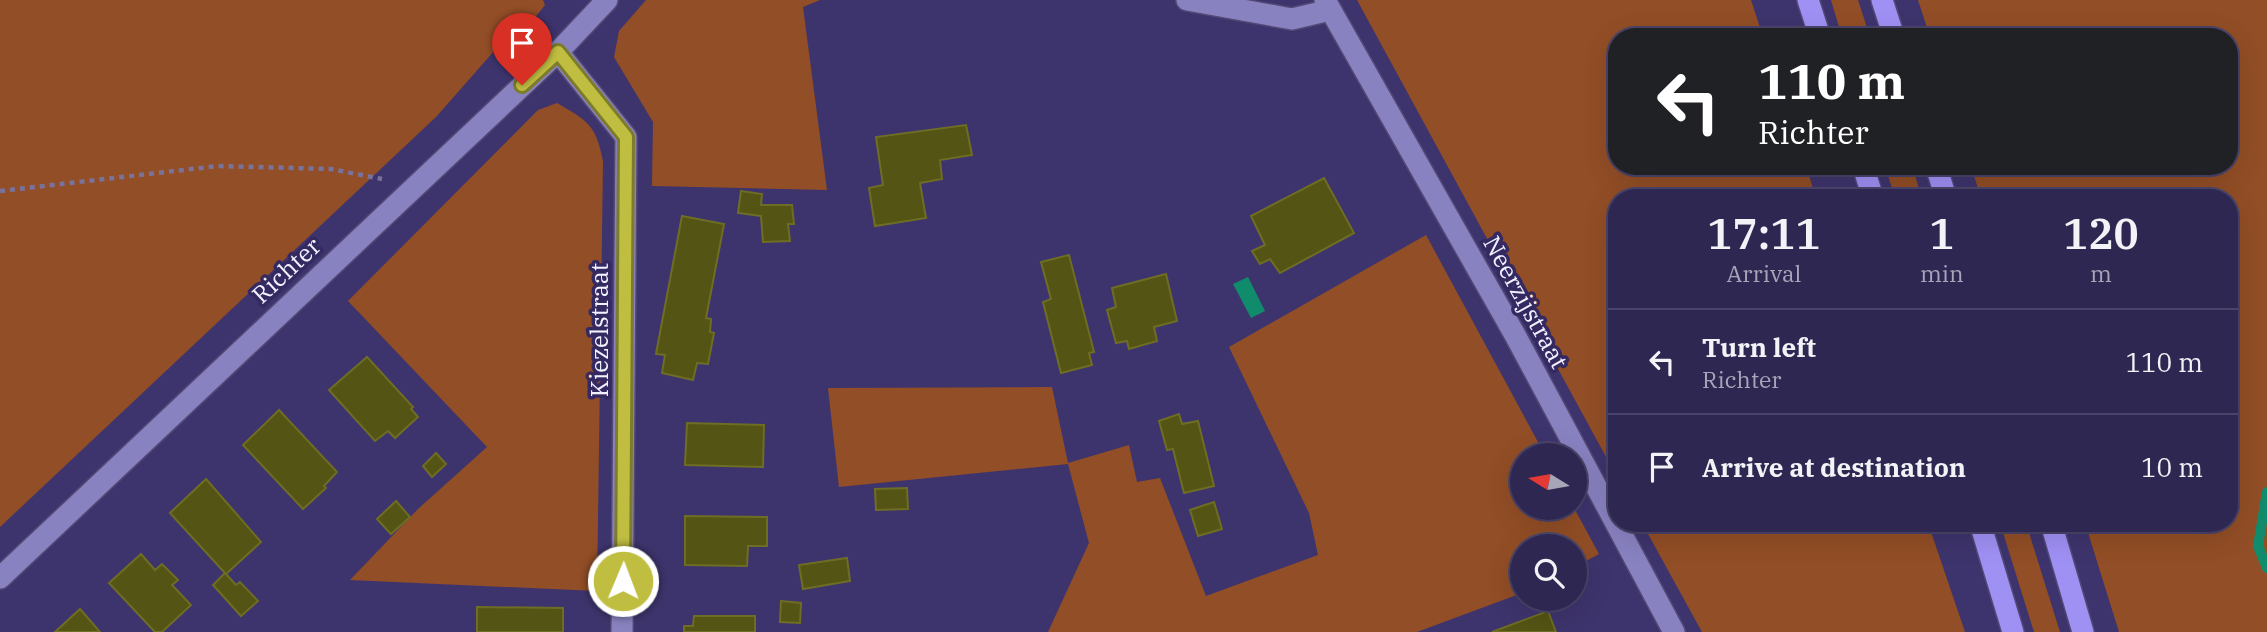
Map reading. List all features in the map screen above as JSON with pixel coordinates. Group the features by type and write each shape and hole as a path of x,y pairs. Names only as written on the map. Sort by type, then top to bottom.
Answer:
{"highway":[{"path":"1808,0 1817,28"},
{"path":"1882,0 1891,28"},
{"path":"1983,532 2013,632"},
{"path":"2054,532 2083,632"}],"street":[{"name":"Richter","path":"0,578 558,52 607,0"},
{"path":"1187,0 1292,19 1327,5"},
{"name":"Neerzijstraat","path":"1327,5 1515,335 1608,509"},
{"name":"Kiezelstraat","path":"558,52 626,137 622,632"},
{"name":"Neerzijstraat","path":"1620,532 1674,632"}],"path":[{"path":"0,191 218,166 331,169 414,185"}],"shaded area":[{"path":"0,0 543,0 545,5 524,31 510,33 436,117 0,527"},
{"path":"646,0 820,0 803,7 827,190 652,186 653,122 614,57 619,31"},
{"path":"1357,0 1751,0 1760,28 1608,28 1608,175 1809,175 1813,189 1608,189 1608,460"},
{"path":"1831,0 1858,0 1867,28 1839,28"},
{"path":"1918,0 2267,0 2267,632 2119,632 2088,532 2238,532 2238,189 1978,189 1974,175 2238,175 2238,28 1927,28"},
{"path":"557,103 589,125 597,139 603,161 597,591 350,580 418,509 487,447 348,301 538,110"},
{"path":"1888,175 1915,175 1919,189 1892,189"},
{"path":"1426,235 1539,443 1510,443 1510,520 1581,520 1599,554 1587,560 1587,534 1510,534 1510,597 1417,632 1048,632 1089,543 1068,464 839,487 828,388 1052,387 1068,463 1129,445 1137,482 1160,478 1206,596 1318,555 1309,513 1229,347"},
{"path":"1248,277 1265,311 1251,318 1233,284"},
{"path":"1647,532 1931,532 1965,632 1702,632"},
{"path":"2003,532 2029,532 2060,632 2034,632"}],"building":[{"path":"966,125 972,155 940,160 942,179 920,183 926,218 875,226 869,188 883,185 876,137"},
{"path":"1324,178 1354,233 1280,273 1270,259 1260,264 1252,251 1265,245 1251,216"},
{"path":"741,191 762,194 761,205 792,205 794,224 788,224 790,241 763,242 761,216 738,213"},
{"path":"682,216 724,224 706,318 711,319 710,332 714,333 708,364 697,363 693,380 662,373 665,355 656,354"},
{"path":"1069,255 1094,352 1089,353 1092,365 1061,373 1043,302 1051,299 1041,262"},
{"path":"1166,274 1177,321 1154,327 1157,341 1129,349 1127,341 1116,343 1107,310 1116,307 1112,288"},
{"path":"367,357 413,407 411,409 418,417 395,438 388,431 375,441 329,390"},
{"path":"279,410 337,472 324,486 326,488 303,509 243,445"},
{"path":"1179,414 1182,424 1198,421 1214,486 1184,493 1173,449 1167,450 1159,421"},
{"path":"687,423 764,425 763,467 685,465"},
{"path":"436,453 446,464 432,477 423,466"},
{"path":"206,479 261,542 226,574 236,585 240,582 258,601 241,616 213,585 225,573 170,513"},
{"path":"907,488 908,509 876,510 875,489"},
{"path":"396,501 410,517 391,534 377,519"},
{"path":"1214,502 1222,529 1198,536 1190,510"},
{"path":"685,516 767,517 767,546 748,546 747,566 685,565"},
{"path":"141,554 155,570 162,564 178,580 172,585 191,605 162,632 155,632 109,583"},
{"path":"847,558 850,581 803,589 799,565"},
{"path":"781,601 801,603 800,623 780,622"},
{"path":"477,607 563,608 563,632 477,632"},
{"path":"80,609 100,632 55,632"},
{"path":"1548,611 1556,632 1492,632"},
{"path":"694,616 755,616 755,632 684,632 684,626 693,626"}],"waterway":[{"path":"2267,492 2258,546 2267,568"}],"route":[{"path":"522,85 558,52 626,137 623,581"}]}
